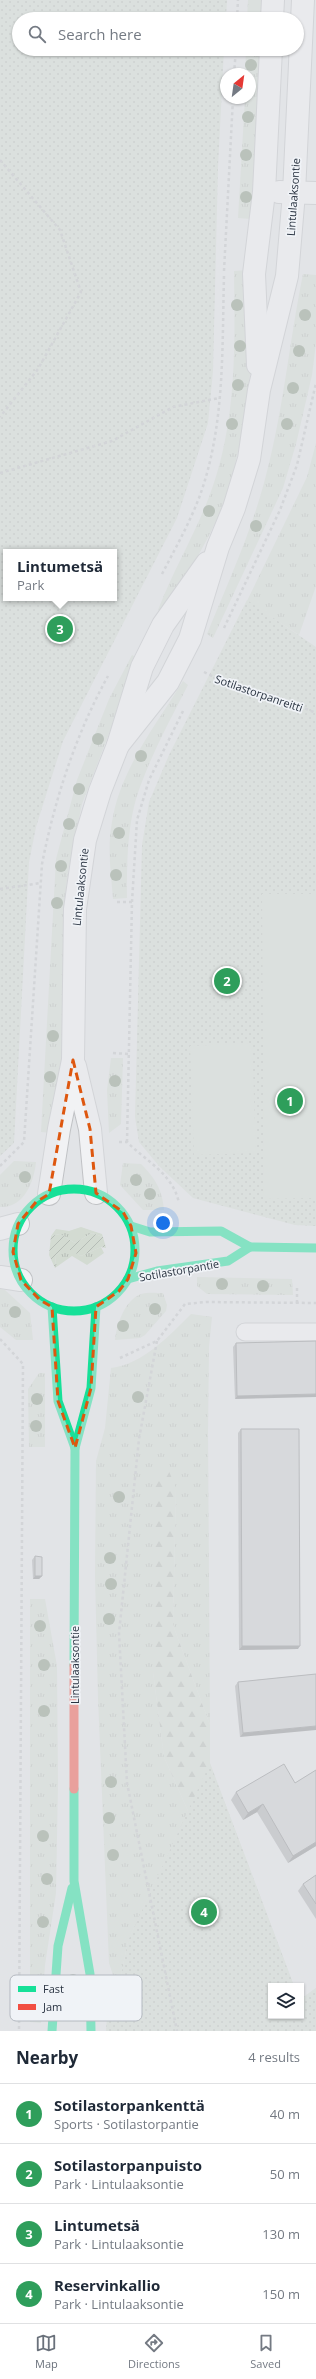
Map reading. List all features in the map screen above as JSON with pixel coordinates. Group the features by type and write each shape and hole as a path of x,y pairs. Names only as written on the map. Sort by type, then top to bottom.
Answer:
{"street":[{"path":"272,12 273,0"},
{"name":"Lintulaaksontie","path":"302,12 303,0"},
{"name":"Lintulaaksontie","path":"259,390 254,274 264,192 271,56"},
{"name":"Lintulaaksontie","path":"118,745 168,682 190,639 218,547 234,508 249,458 259,390 287,276 294,193 300,56"},
{"path":"264,192 316,193"},
{"name":"Lintulaaksontie","path":"49,1194 59,1129 73,1060 76,909 85,840 100,791 118,745 142,667 163,625 218,547"},
{"name":"Lintulaaksontie","path":"73,1060 90,1129 96,1193"},
{"path":"73,1188 96,1193 111,1201 119,1208 131,1226 136,1253 128,1279 114,1296 96,1307 81,1311 66,1311 52,1307 10,1278 15,1266 13,1252 14,1238 9,1226 36,1202 49,1194 73,1188"},
{"path":"131,1226 150,1232 221,1232 250,1247 316,1248"},
{"name":"Sotilastorpantie","path":"128,1279 157,1271 228,1261 250,1247"},
{"name":"Lintulaaksontie","path":"52,1307 58,1401 75,1448"},
{"name":"Lintulaaksontie","path":"89,1975 74,1881 75,1448 91,1388 96,1307"},
{"name":"Lintulaaksontie","path":"56,1975 58,1946 74,1881"},
{"name":"Lintulaaksontie","path":"52,2031 53,2021"},
{"name":"Lintulaaksontie","path":"91,2031 92,2021"}],"lane":[{"path":"245,1332 316,1332"}],"path":[{"path":"237,12 238,0"},
{"path":"234,68 235,56"},
{"path":"0,160 60,230 81,292 38,368 0,417"},
{"path":"223,631 280,510 297,465 316,383"},
{"path":"0,473 112,441 173,407 219,398"},
{"path":"200,678 206,665"},
{"name":"Sotilastorpanreitti","path":"203,672 226,683 270,694 316,713"},
{"path":"180,1211 176,1190 160,1169 140,1155 127,1142 132,902 137,820 149,780 184,709"},
{"path":"0,889 41,883"},
{"path":"117,902 132,902"},
{"path":"113,1053 128,1054"},
{"path":"0,1166 24,1142"},
{"path":"297,1285 297,1303"},
{"path":"177,2031 127,1783 119,1633 139,1439 157,1341 165,1327 185,1304 206,1302 316,1303"},
{"path":"0,1339 23,1364 19,1975"},
{"path":"115,1359 129,1355 157,1341"},
{"path":"19,2021 19,2031"}],"highlighted area":[{"path":"73,1060 90,1129 96,1193 123,1212 131,1226 136,1253 128,1279 119,1291 96,1307 91,1388 75,1448 58,1401 52,1307 40,1300 21,1280 13,1252 18,1224 36,1202 49,1194"}],"green space":[{"path":"0,0 227,0 226,12 12,12 12,56 224,56 223,68 220,68 220,104 221,104 218,167 213,371 208,423 177,518 63,741 36,827 29,862 14,1143 0,1156"},
{"path":"248,0 262,0 261,12 247,12"},
{"path":"246,56 260,56 251,219 238,218 245,104 256,104 256,68 245,68"},
{"path":"248,270 251,331 249,390 242,433 232,476 220,512 208,538 162,612 158,610 209,497 225,442 234,357 234,271"},
{"path":"303,274 316,275 316,343 312,375 296,444 283,488 213,638 207,634 252,522 271,457"},
{"path":"316,443 316,586 299,635 247,601 307,477"},
{"path":"247,600 316,647 316,1226 295,1225 193,1198 159,1166 139,1142 135,1117 142,845 149,802 169,755"},
{"path":"132,655 138,658 82,804 68,871 64,907 63,1066 54,1096 53,1133 41,1132 56,859 77,780 109,699"},
{"path":"183,681 188,685 156,748 140,787 132,814 127,870 127,898 113,899 110,841 116,803 140,748"},
{"path":"262,894 316,894 316,1198 264,1199"},
{"path":"252,1043 256,1153 194,1155 190,1046"},
{"path":"111,1058 123,1058 121,1124 109,1133 107,1090"},
{"path":"14,1161 36,1162 33,1178 26,1192 21,1198 8,1206 0,1207 0,1175"},
{"path":"123,1163 141,1164 146,1169 160,1190 164,1210 143,1210 120,1185"},
{"path":"81,1227 102,1234 103,1237 92,1233 75,1243 60,1234 51,1236 56,1229 69,1231"},
{"path":"92,1233 103,1237 106,1248 101,1247 81,1256 68,1249 56,1255 55,1268 49,1255 51,1236 60,1234 75,1243"},
{"path":"101,1247 104,1253 87,1265 72,1256 55,1268 56,1255 68,1248 81,1256"},
{"path":"197,1277 292,1279 293,1295 207,1294 197,1286"},
{"path":"0,1289 5,1290 30,1313 33,1340 16,1340 0,1327"},
{"path":"163,1293 167,1305 166,1311 145,1335 140,1338 115,1340 122,1314 135,1297 141,1294"},
{"path":"191,1314 212,1317 209,1347 208,1432 210,1725 173,1625 176,1488 154,1471 153,1672 164,1757 188,1811 128,1941 121,1975 113,1975 109,1963 98,1698 95,1576 96,1461 105,1428 111,1368 134,1361 145,1355 174,1331"},
{"path":"39,1373 45,1373 45,1447 29,1447 28,1389"},
{"path":"168,1469 176,1488 173,1625 210,1725 210,1764 293,1983 268,1983 268,2019 304,2019 304,1997 316,1988 316,2031 146,2031 142,2011 142,1975 135,1975 128,1941 188,1811 164,1757 153,1672 153,1471"},
{"path":"30,1599 45,1599 57,1666 58,1782 56,1893 44,1975 30,1975"},
{"path":"210,1763 293,1983 268,1983 268,2019 304,2019 304,1997 316,1988 316,2031 106,2031 107,2021 142,2021 142,1975 121,1975 128,1941"},
{"path":"30,2021 41,2021 41,2023"}],"building":[{"path":"316,1341 316,1394 237,1396 236,1343"},
{"path":"241,1429 299,1429 300,1646 242,1646"},
{"path":"35,1556 42,1557 42,1576 35,1576"},
{"path":"316,1674 316,1726 243,1733 238,1682"},
{"path":"284,1764 295,1783 316,1770 316,1842 293,1856 263,1804 248,1813 236,1792"},
{"path":"316,1875 316,1904 303,1884"}],"traffic: fast":[{"path":"74,1189 86,1190 97,1194 108,1199 117,1207 125,1216 130,1227 134,1238 135,1250 134,1262 130,1273 125,1284 117,1293 108,1301 97,1306 86,1310 74,1311 62,1310 51,1306 40,1301 31,1293 23,1284 18,1273 14,1262 13,1250 14,1238 18,1227 23,1216 31,1207 40,1199 51,1194 62,1190 74,1189"},
{"path":"131,1226 150,1232 221,1231 250,1247 316,1248"},
{"path":"128,1279 157,1271 228,1261 250,1247"},
{"path":"52,1307 58,1401 75,1448"},
{"path":"74,1665 75,1448 91,1388 96,1307"},
{"path":"74,1789 74,1881 90,1975"},
{"path":"56,1975 58,1946 72,1888"},
{"path":"52,2031 53,2021"},
{"path":"91,2021 91,2031"}],"traffic: jam":[{"path":"74,1665 74,1789"}],"place":[{"name":"Lintumetsä","path":"60,629"},
{"name":"Sotilastorpanpuisto","path":"227,981"},
{"name":"Sotilastorpankenttä","path":"290,1101"},
{"name":"Reservinkallio","path":"204,1912"}]}
